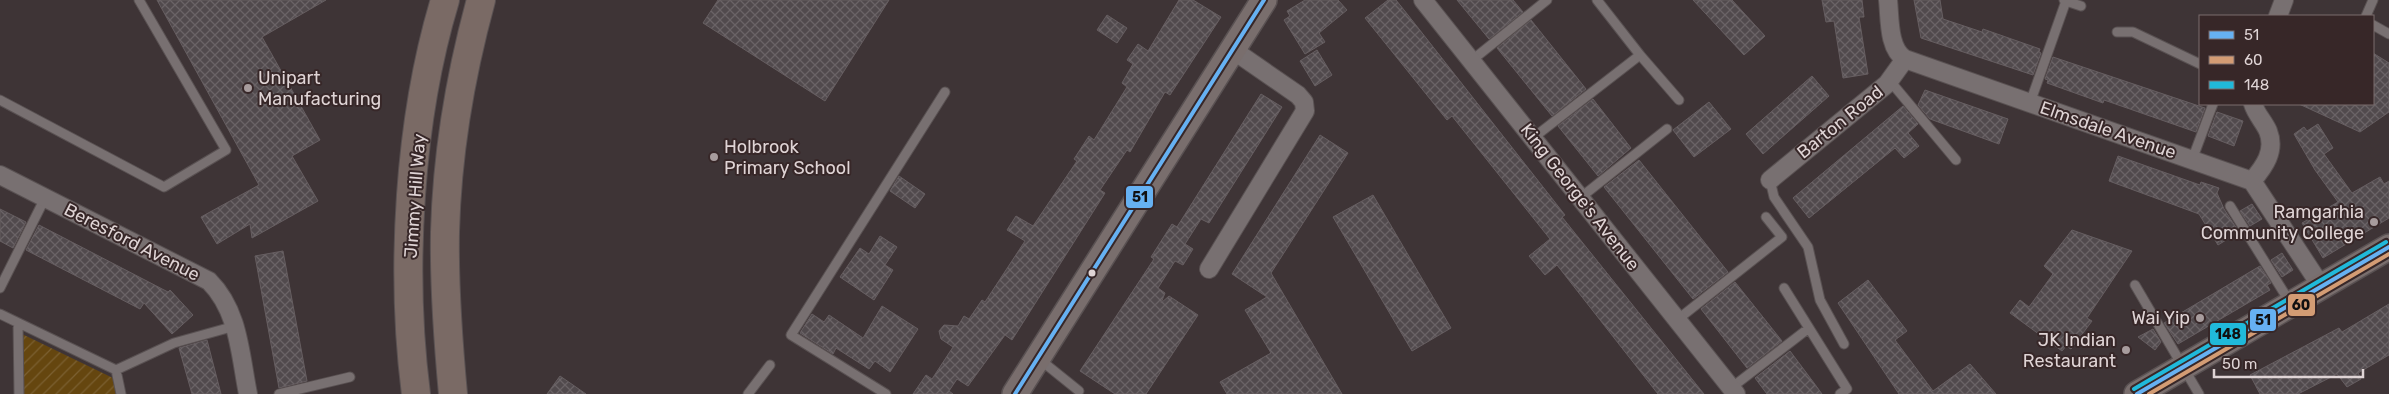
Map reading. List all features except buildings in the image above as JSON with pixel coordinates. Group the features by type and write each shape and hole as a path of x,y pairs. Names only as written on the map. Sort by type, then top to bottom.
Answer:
{"highway":[{"name":"Jimmy Hill Way","path":"454,394 447,325 445,230 459,103 472,33 481,0"},
{"name":"Jimmy Hill Way","path":"416,394 413,368 410,240 412,194 422,102 436,30 438,5"}],"street":[{"path":"1015,394 1264,0"},
{"name":"King George's Avenue","path":"1423,0 1734,391"},
{"path":"1888,0 1894,45 1905,59"},
{"path":"2278,15 2284,0"},
{"path":"1209,269 1305,110 1304,102 1298,95 1233,50"},
{"name":"Barton Road","path":"1770,180 1890,81 1905,59"},
{"name":"Elmsdale Avenue","path":"1905,59 2252,181"},
{"path":"2254,105 2269,132 2270,152 2265,165 2252,181 2321,286"},
{"name":"Beresford Avenue","path":"0,175 209,280 226,302 235,326 248,394"},
{"path":"2137,394 2389,247"}],"lane":[{"path":"0,100 164,187 226,150 139,0"},
{"path":"1472,61 1547,0"},
{"path":"1597,0 1640,55 1679,100"},
{"path":"2030,103 2065,0 2081,6"},
{"path":"2366,15 2373,0"},
{"path":"2374,26 2389,34"},
{"path":"2117,32 2133,32 2199,64"},
{"path":"1533,138 1640,55"},
{"path":"1890,81 1956,160"},
{"path":"886,394 791,334 945,92"},
{"path":"2192,160 2213,105"},
{"path":"1580,198 1667,129"},
{"path":"1770,180 1774,197 1808,247 1820,300 1844,344"},
{"path":"0,288 45,198"},
{"path":"2230,206 2291,304"},
{"path":"1677,320 1782,237 1766,216"},
{"path":"2135,285 2200,394"},
{"path":"1784,288 1847,389 1840,394"},
{"path":"0,314 116,370"},
{"path":"18,323 19,394"},
{"path":"116,370 174,343 235,326"},
{"path":"1734,391 1809,328"},
{"path":"1038,358 1079,391"},
{"path":"748,394 770,364"},
{"path":"116,370 121,394"},
{"path":"279,394 350,377"}],"shaded area":[{"path":"22,334 113,378 117,394 22,394"}],"transit line":[{"name":"51","path":"1015,394 1264,0"},
{"name":"148","path":"2134,389 2386,242"},
{"name":"51","path":"2137,394 2389,247"},
{"name":"60","path":"2149,394 2389,254"}],"place":[{"name":"Unipart Manufacturing","path":"248,88"},
{"name":"Holbrook Primary School","path":"714,157"},
{"name":"Ramgarhia Community College","path":"2374,222"},
{"name":"Wai Yip","path":"2200,318"},
{"name":"JK Indian Restaurant","path":"2126,350"}]}
